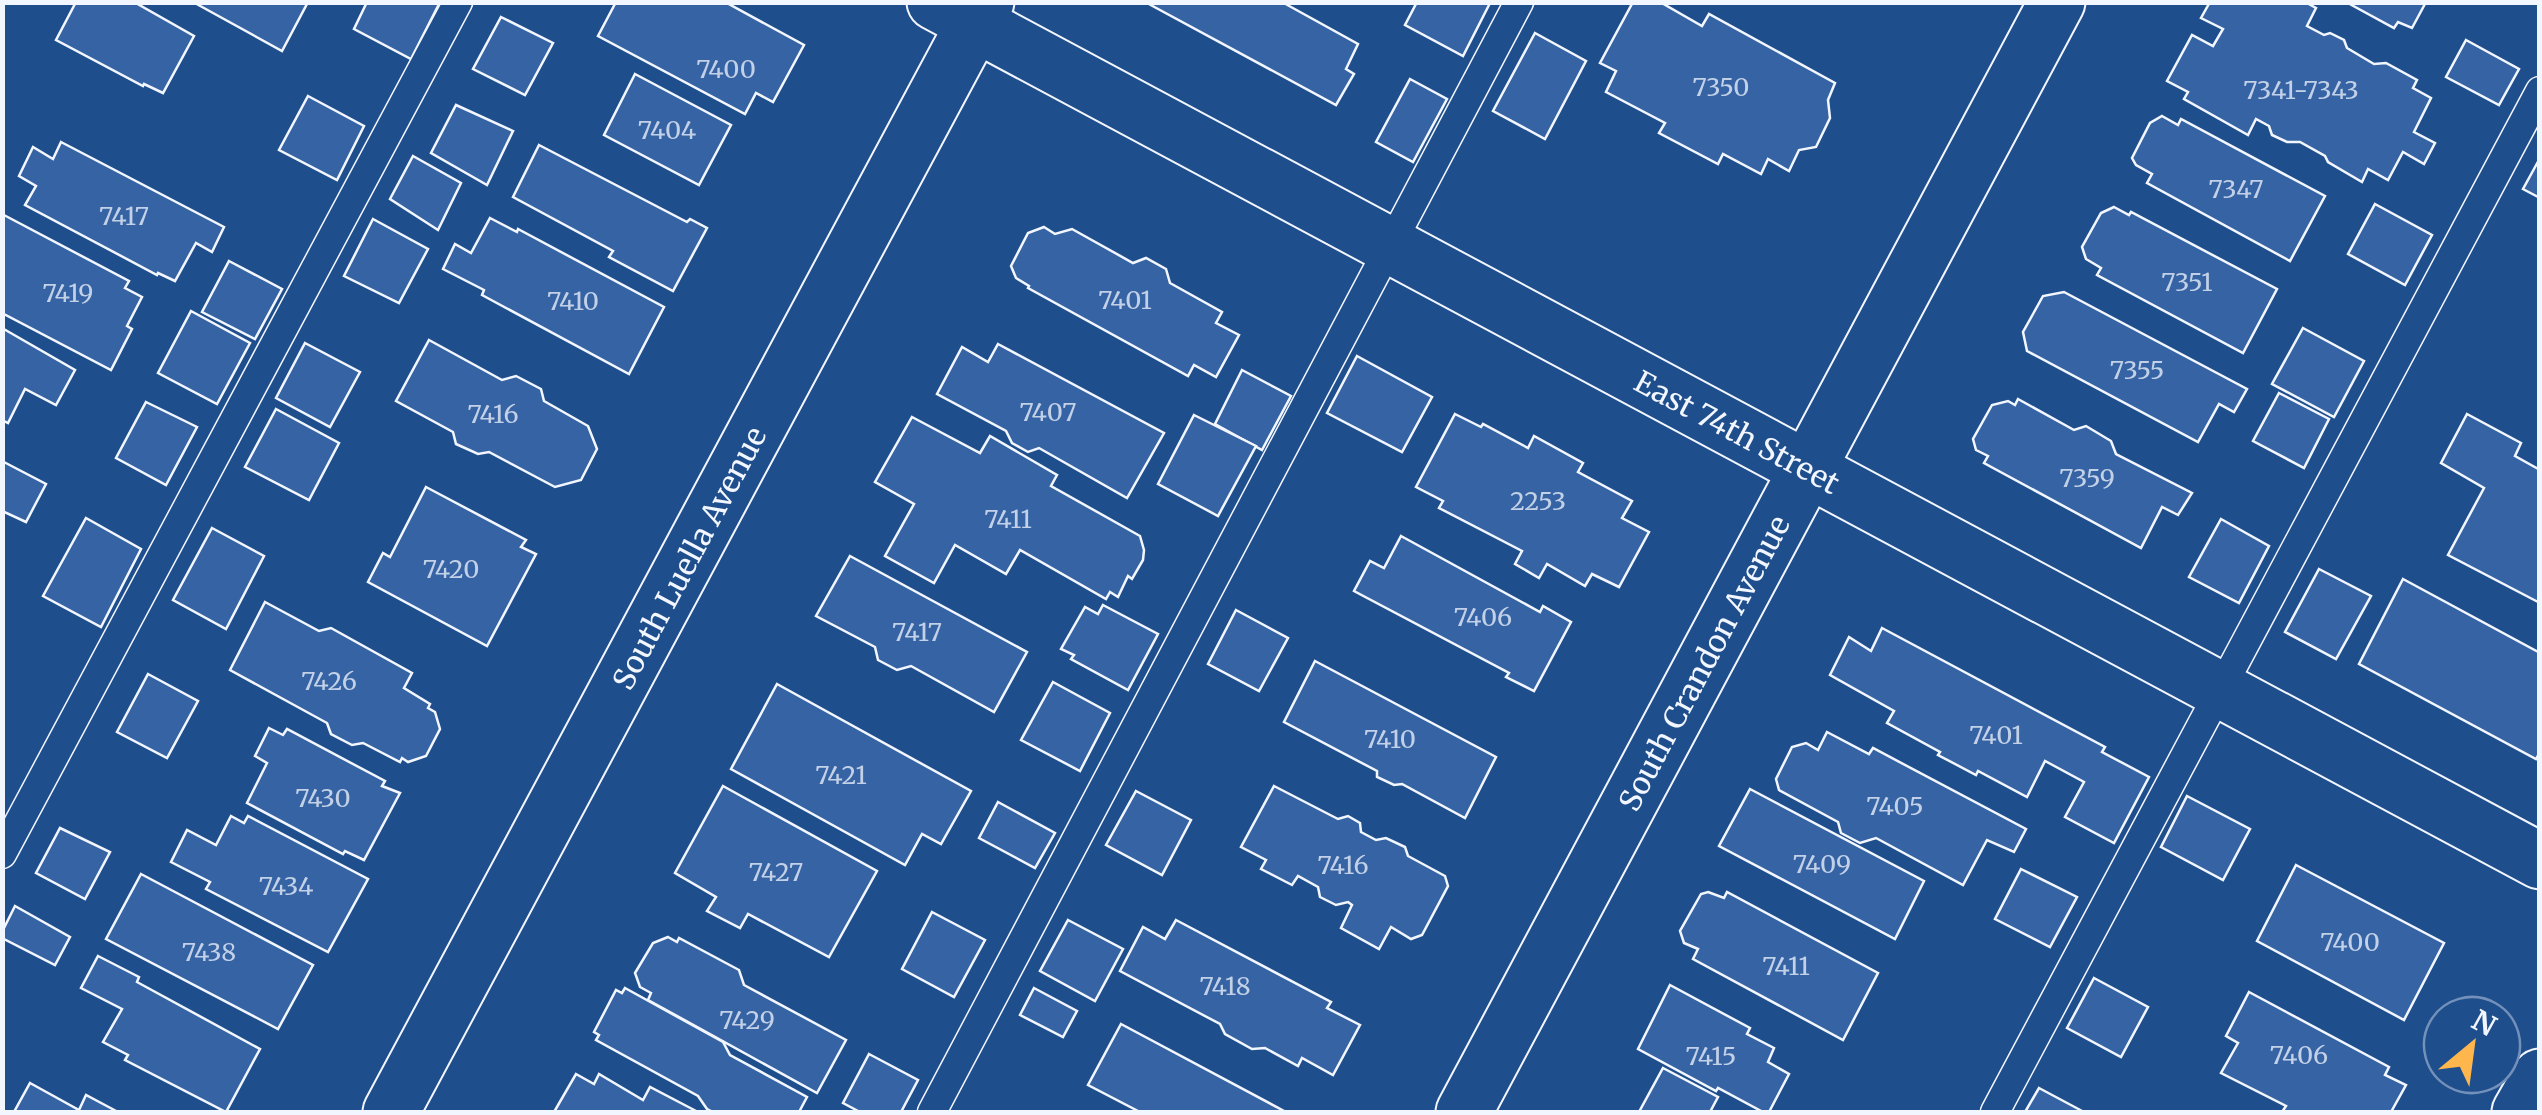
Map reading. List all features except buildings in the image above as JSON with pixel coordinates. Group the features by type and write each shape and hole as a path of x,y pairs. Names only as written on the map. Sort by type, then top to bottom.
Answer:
{"street":[{"name":"South Crandon Avenue","path":"1464,1112 2057,2"},
{"name":"East 74th Street","path":"965,10 1390,246 2540,861"},
{"name":"South Luella Avenue","path":"391,1112 965,10"},
{"path":"2520,1112 2540,1077"}],"lane":[{"path":"2,854 458,2"},
{"path":"932,1112 1520,2"},
{"path":"1996,1112 2540,91"}]}
